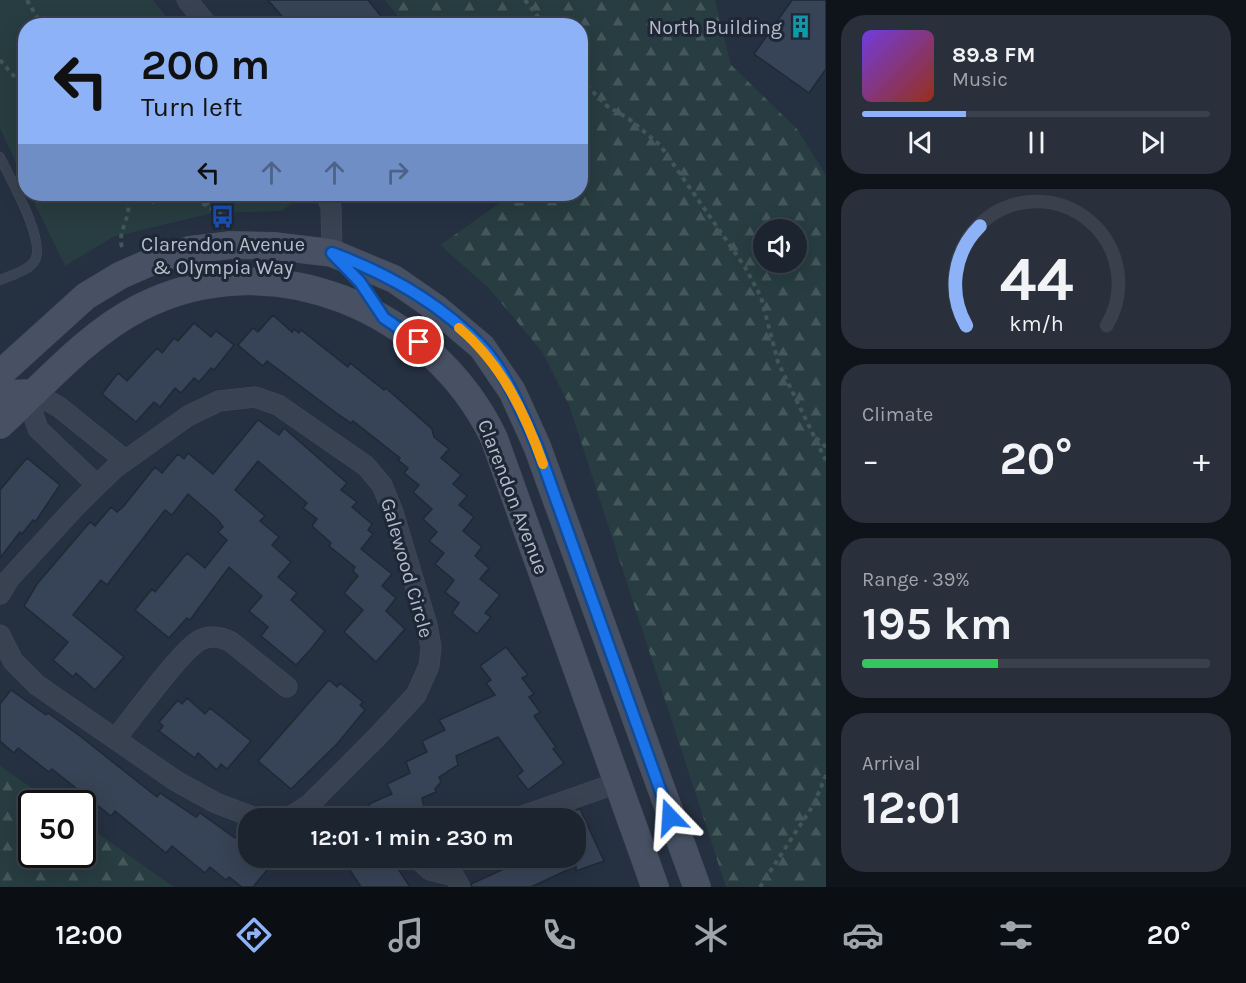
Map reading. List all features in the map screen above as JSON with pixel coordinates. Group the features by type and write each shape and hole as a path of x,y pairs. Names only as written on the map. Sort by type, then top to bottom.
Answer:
{"main road":[{"name":"Clarendon Avenue","path":"1,376 47,329 106,283 136,268 177,253 209,247 252,244 332,253 394,279 436,308 482,347 512,391 537,446 697,887"},
{"path":"281,283 332,253 360,282 384,318"},
{"name":"Clarendon Avenue","path":"0,424 98,335 118,320 152,302 207,285 247,281 281,283 335,295 384,318 419,342 445,366 471,398 489,427 507,470 655,887"},
{"path":"1,376 34,393 47,329"},
{"path":"636,722 617,783 670,817"}],"street":[{"path":"187,0 202,18"},
{"path":"329,201 331,207 332,253"},
{"path":"97,485 38,429 33,414 34,393 59,407 125,460"},
{"name":"Galewood Circle","path":"0,594 9,579 97,485 125,460 197,410 231,398 255,397 289,410 358,459 375,475 388,499 430,637 427,675 410,702 304,808"},
{"path":"0,635 8,653 28,678 186,787 238,811"},
{"path":"115,739 188,650 206,638 222,638 231,642 287,687"},
{"path":"546,808 617,783"},
{"path":"428,868 454,876 460,887"}],"lane":[{"path":"0,157 18,198"},
{"path":"0,280 27,268 35,261 38,243 19,201"}],"path":[{"path":"27,0 37,18"},
{"path":"525,0 539,18"},
{"path":"0,60 18,81"},
{"path":"588,87 606,106 629,119 660,145 745,267 761,297 778,362 826,462"},
{"path":"198,201 228,219"},
{"path":"206,206 209,201"},
{"path":"122,247 120,239 129,210 128,202"},
{"path":"813,435 826,447"},
{"path":"760,887 814,804 826,775"}],"green space":[{"path":"0,0 153,0 167,18 18,18 18,168 0,128"},
{"path":"385,0 715,0 731,65 797,129 826,175 826,887 726,887 569,405 543,353 489,288 440,245 503,201 588,201 588,18 399,18"},
{"path":"33,201 296,201 281,211 213,213 113,237 65,266"},
{"path":"0,766 35,790 18,790 18,868 96,868 96,832 174,887 0,887"}],"building":[{"path":"268,0 368,0 383,18 283,18"},
{"name":"North Building","path":"792,0 826,0 826,69 809,93 754,54"},
{"path":"273,315 292,332 294,329 299,333 301,330 348,367 350,363 384,390 386,388 432,429 434,437 449,449 441,458 461,475 453,484 467,496 459,505 474,517 463,531 482,547 475,556 489,568 480,579 500,595 485,613 491,617 477,634 452,613 459,603 445,592 454,580 435,564 444,553 429,541 437,532 423,519 432,509 413,492 419,485 404,473 408,468 398,460 400,458 353,421 351,423 335,412 267,361 263,366 238,345 253,328 258,332"},
{"path":"194,323 211,337 216,331 234,345 214,370 211,368 199,382 194,378 181,393 175,388 160,407 154,402 136,422 102,394 118,373 127,381 157,348 162,353 174,338 178,341"},
{"path":"258,420 279,435 284,428 347,483 341,490 357,502 352,507 372,524 368,530 373,534 361,549 392,574 382,586 396,598 386,611 405,629 376,662 344,632 363,610 344,593 358,576 353,571 355,567 329,546 331,543 312,526 317,519 303,508 307,503 258,461 235,490 265,516 260,521 279,537 272,545 291,562 278,577 297,593 291,600 325,631 311,649 296,665 261,636 268,627 249,611 262,596 229,567 190,620 187,618 169,638 135,610 152,589 155,592 187,553 205,568 227,540 218,532 223,527 218,520 188,494 172,515 165,510 107,585 101,580 73,615 124,657 95,690 76,673 73,677 53,660 68,642 24,606 37,584 90,522 95,526 111,507 117,512 123,507 155,467 162,473 178,454 184,459 188,453 213,474"},
{"path":"27,458 60,485 35,522 33,520 22,534 20,532 0,558 0,490"},
{"path":"506,647 528,675 522,678 534,694 529,697 540,712 534,716 556,747 553,749 564,763 528,790 517,776 523,771 498,737 456,756 458,765 439,777 441,782 435,789 436,792 422,798 424,807 371,808 369,804 392,794 387,784 410,773 406,762 427,752 422,741 445,730 439,720 495,695 486,683 491,680 480,666"},
{"path":"329,680 337,687 340,683 363,702 360,705 365,710 337,744 291,789 258,761"},
{"path":"11,690 80,736 157,797 160,793 196,817 200,813 235,838 238,834 238,868 269,868 253,887 242,887 229,877 226,880 210,867 205,873 172,846 166,853 115,811 111,816 96,804 96,790 78,790 52,769 49,772 18,748 14,753 0,741 0,704"},
{"path":"187,698 205,714 210,708 251,741 227,769 221,764 217,770 198,753 195,758 159,731 163,726 159,722 178,700 182,704"},
{"path":"586,822 604,861 586,867"},
{"path":"349,868 398,868 410,887 361,887"},
{"path":"572,868 531,887 472,887 471,884 504,869"}],"slow traffic":[{"path":"459,328 482,347 512,391 543,464"}],"place":[{"name":"North Building","path":"800,27"},
{"name":"Clarendon Avenue & Olympia Way","path":"223,217"}],"route":[{"path":"419,342 384,318 360,282 332,253 394,279 436,308 482,347 512,391 537,446 670,817"}]}
